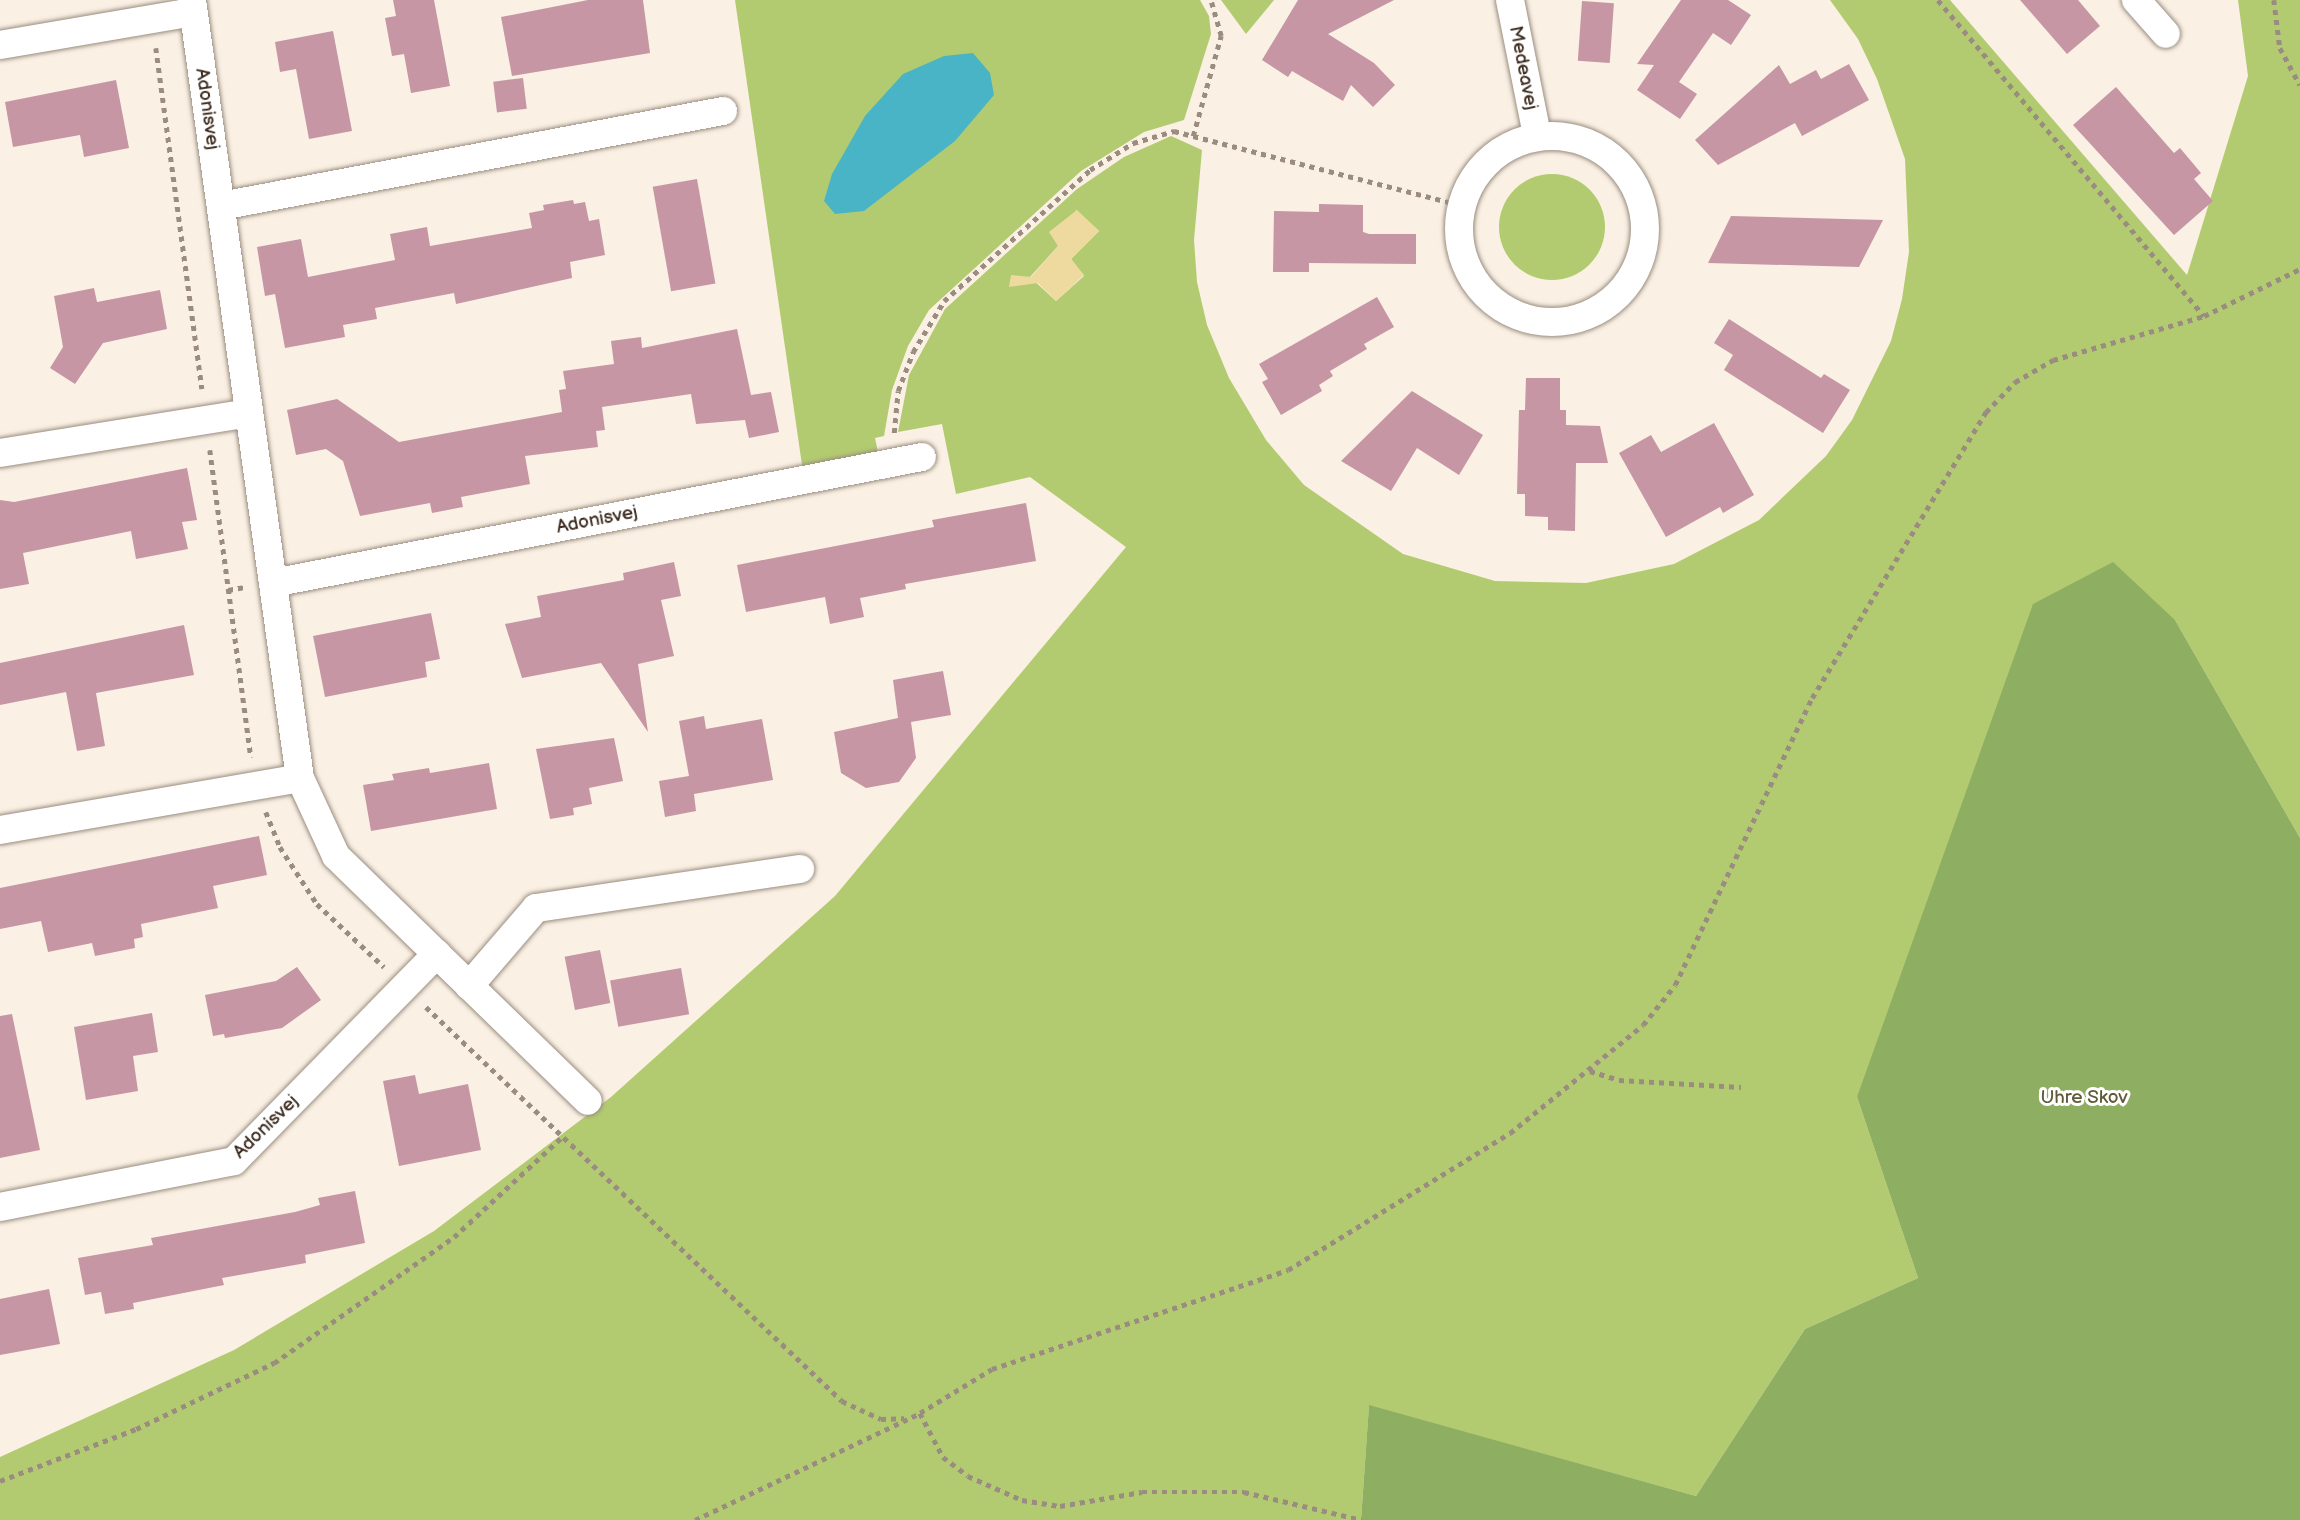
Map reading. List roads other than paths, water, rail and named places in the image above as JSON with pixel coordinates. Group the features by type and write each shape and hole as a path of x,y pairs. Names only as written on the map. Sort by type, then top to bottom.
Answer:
{"street":[{"name":"Medeavej","path":"1510,0 1536,135"},
{"path":"2136,0 2166,34"},
{"name":"Adonisvej","path":"0,45 192,6 300,778 336,856 588,1101"},
{"path":"221,206 723,111"},
{"name":"Medeavej","path":"1536,135 1580,138 1618,161 1641,197 1646,240 1630,281 1598,311 1556,323 1514,315 1479,288 1460,249 1461,205 1476,173 1503,149 1536,135"},
{"path":"0,453 250,413"},
{"name":"Adonisvej","path":"273,583 912,459"},
{"path":"0,830 300,778"},
{"path":"469,986 536,908 800,869"},
{"name":"Adonisvej","path":"0,1207 234,1161 437,954"}],"water":[{"path":"973,53 990,73 994,95 955,141 864,211 835,214 824,201 832,174 865,116 903,74 944,56"}],"park label":[{"name":"Uhre Skov","path":"2084,1098"}]}
